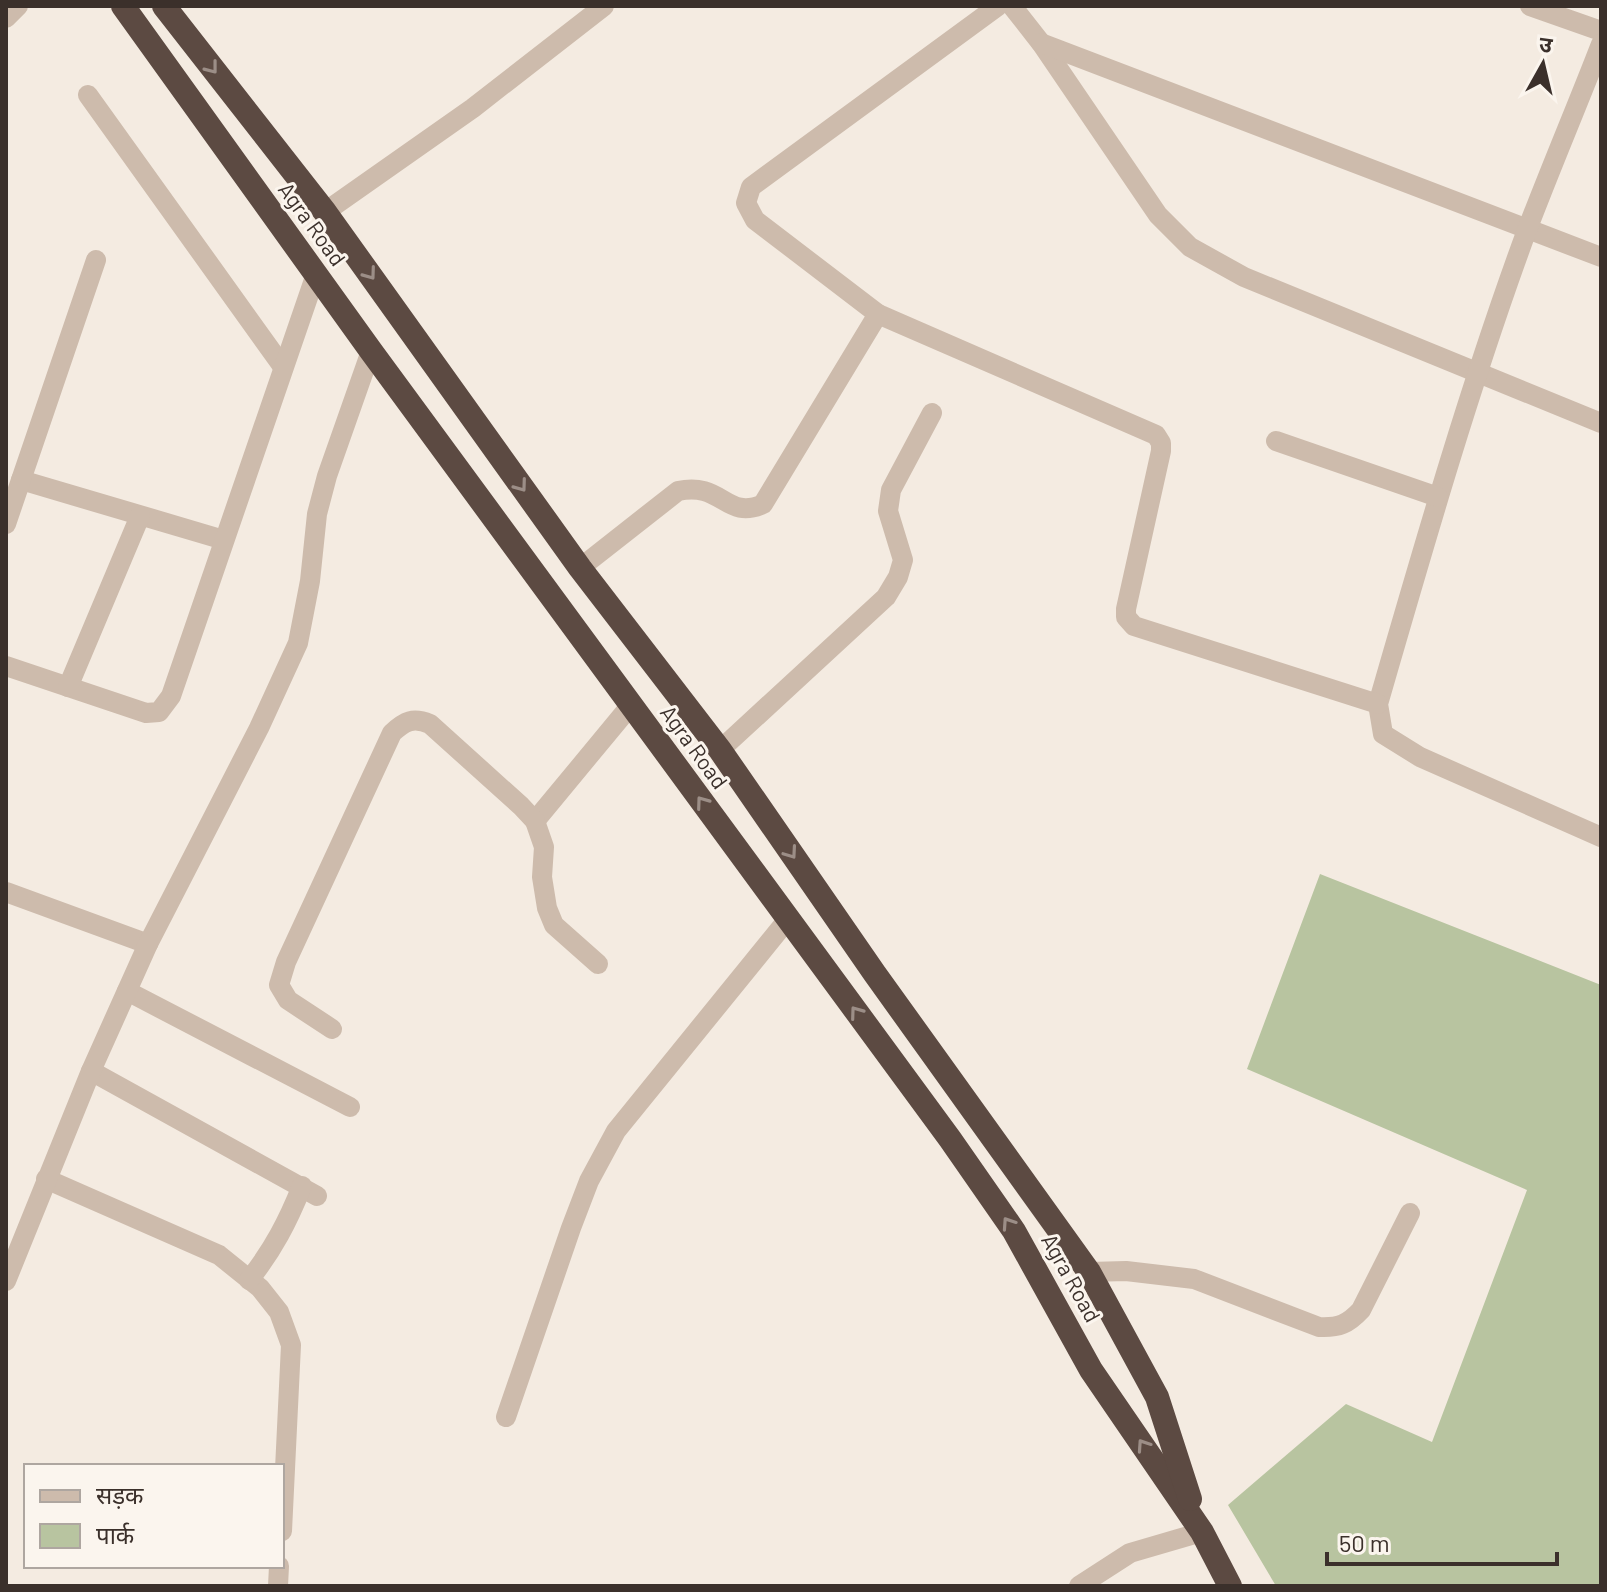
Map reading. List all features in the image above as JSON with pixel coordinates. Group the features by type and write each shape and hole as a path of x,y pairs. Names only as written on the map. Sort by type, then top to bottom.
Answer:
{"highway":[{"name":"Agra Road","path":"123,6 1014,1231 1091,1370 1202,1532 1230,1586"},
{"name":"Agra Road","path":"174,9 325,212 580,568 720,750 875,974 1089,1272 1157,1397 1202,1532"}],"street":[{"path":"6,18 18,6"},
{"path":"325,212 473,108 604,6"},
{"path":"998,6 751,187 746,203 755,220 878,314 1156,435 1161,451 1126,609 1126,617 1134,626 1378,704"},
{"path":"1012,6 1041,43 1158,215 1190,247 1244,277 1601,423"},
{"path":"1530,6 1601,31"},
{"path":"1041,43 1601,257"},
{"path":"1601,44 1528,229 1478,373 1438,497 1378,704 1383,734 1420,757 1601,837"},
{"path":"88,95 283,367"},
{"path":"6,524 96,260"},
{"path":"6,666 146,713 159,712 171,696 316,274"},
{"path":"580,568 678,491 693,488 710,491 736,508 749,511 763,504 878,314"},
{"path":"6,1281 91,1071 148,944 259,728 298,643 310,581 317,514 327,476 371,351"},
{"path":"720,750 886,597 898,577 903,560 888,511 891,490 932,413"},
{"path":"1276,441 1438,497"},
{"path":"21,480 224,540"},
{"path":"68,687 140,516"},
{"path":"535,821 631,705"},
{"path":"332,1029 288,1000 279,985 286,962 392,733 404,722 419,720 430,724 535,821 544,847 542,877 547,908 554,925 598,964"},
{"path":"6,892 148,944"},
{"path":"506,1417 575,1216 589,1181 616,1131 788,919"},
{"path":"127,991 350,1107"},
{"path":"91,1071 309,1191 267,1258 249,1280"},
{"path":"46,1179 219,1255 260,1288 279,1312 291,1345 284,1490"},
{"path":"1089,1272 1126,1271 1194,1279 1319,1327 1338,1328 1361,1310 1410,1213"},
{"path":"1079,1586 1130,1553 1202,1532"}],"green space":[{"path":"1320,874 1601,985 1601,1586 1276,1586 1228,1505 1346,1404 1432,1442 1527,1190 1247,1069"}]}
